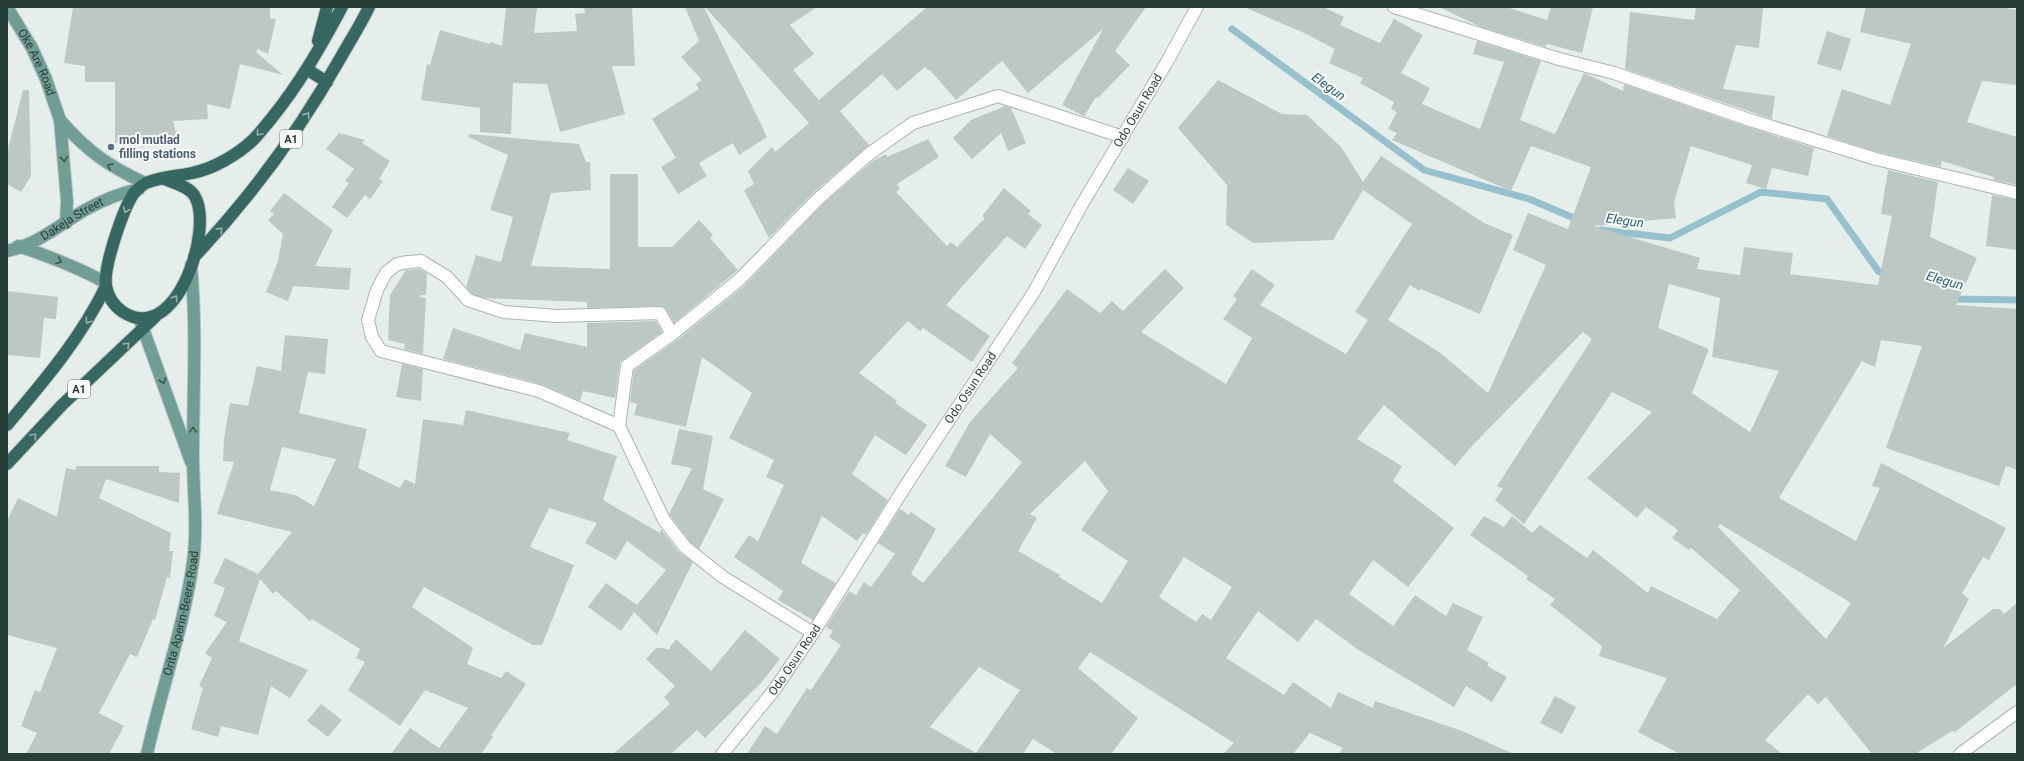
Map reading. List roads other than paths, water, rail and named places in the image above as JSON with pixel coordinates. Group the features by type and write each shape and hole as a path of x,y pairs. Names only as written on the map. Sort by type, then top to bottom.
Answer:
{"highway":[{"name":"A1","path":"314,58 327,7"},
{"name":"A1","path":"164,179 195,173 227,159 253,140 308,70 342,7"},
{"name":"A1","path":"7,464 142,323 167,309 177,298 192,261 228,221 275,162 327,82 369,7"},
{"path":"308,70 327,82"},
{"path":"142,323 123,312 112,301 106,285 106,270 124,213 133,194 142,186 164,179 182,186 193,194 200,208 200,232 192,261"},
{"name":"A1","path":"7,425 55,369 94,311 106,285"}],"main road":[{"name":"Oke Are Road","path":"7,7 35,54 46,79 60,120 67,201 66,223"},
{"name":"Oke Are Road","path":"60,120 78,141 101,160 142,186"},
{"name":"Dakeja Street","path":"22,248 116,194 142,186"},
{"path":"7,243 88,272 106,285"},
{"path":"7,250 22,248"},
{"name":"Orita Aperin-Beere Road","path":"147,754 181,620 193,562 196,492 193,469 195,313 192,261"},
{"name":"Orita Aperin-Beere Road","path":"142,323 193,469"}],"street":[{"name":"Odo Osun Road","path":"722,754 776,689 908,482 1034,292 1081,206 1123,137 1197,7"},
{"path":"1394,7 1559,59 1614,73 1750,120 1876,159 2017,193"},
{"path":"813,633 723,577 685,547 664,520 619,426 627,366 672,334 738,280 818,199 870,154 913,123 998,96 1123,137"},
{"path":"619,426 539,392 381,351 372,337 368,320 377,290 386,273 397,264 421,261 447,277 468,300 504,312 557,316 660,313 672,334"},
{"path":"1960,754 2017,712"}],"waterway":[{"name":"Elegun","path":"1232,29 1424,170 1529,199 1581,221"},
{"name":"Elegun","path":"1601,230 1670,238 1761,192 1827,199 1879,272 1889,275"},
{"name":"Elegun","path":"1950,296 1958,299 2017,300"}],"place":[{"name":"mol mutlad filling stations","path":"111,147"}]}
